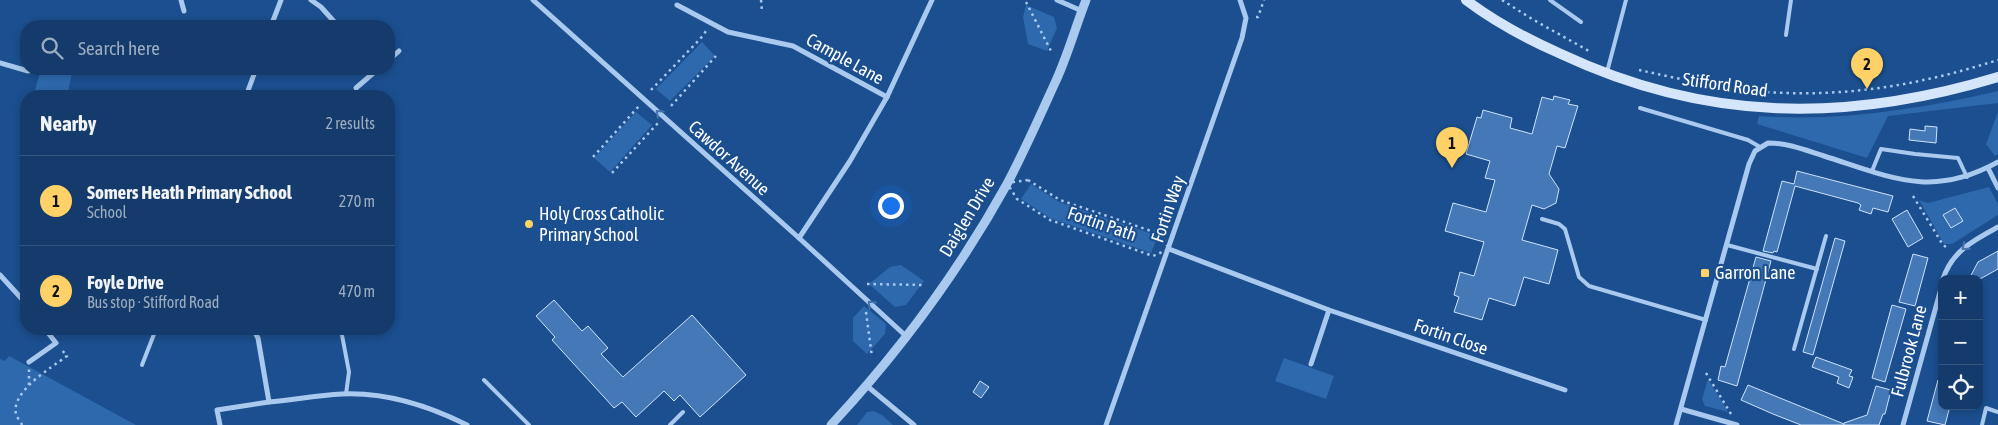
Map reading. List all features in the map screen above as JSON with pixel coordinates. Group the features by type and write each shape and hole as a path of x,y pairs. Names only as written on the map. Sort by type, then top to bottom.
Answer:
{"main road":[{"name":"Stifford Road","path":"1466,0 1532,41 1606,74 1658,91 1703,100 1745,106 1827,109 1890,103 1935,94 1998,77"}],"street":[{"path":"181,0 184,11"},
{"path":"273,20 281,0"},
{"path":"311,0 321,7 333,20"},
{"name":"Cawdor Avenue","path":"533,0 907,337"},
{"name":"Cample Lane","path":"799,238 850,161 887,97 932,0"},
{"path":"1057,0 1082,10"},
{"name":"Daiglen Drive","path":"831,425 867,386 907,337 965,254 1007,183 1055,83 1086,0"},
{"path":"1240,0 1246,18"},
{"name":"Cample Lane","path":"677,5 728,32 793,46 887,97"},
{"name":"Fortin Way","path":"1106,425 1242,38 1246,18"},
{"path":"395,55 399,51"},
{"path":"0,63 20,69"},
{"path":"248,90 254,75"},
{"path":"356,88 370,75"},
{"path":"1676,425 1749,164 1755,151 1768,143 1793,146 1872,172 1918,183 1937,183 1967,177 1998,162"},
{"path":"1988,168 1998,188"},
{"path":"1946,275 1950,264 1958,253 1972,241 1998,227"},
{"name":"Fortin Close","path":"1168,250 1329,310 1565,390"},
{"path":"0,275 20,292"},
{"name":"Fulbrook Lane","path":"1904,425 1938,300"},
{"path":"1311,364 1329,310"},
{"path":"29,362 56,343 50,335"},
{"path":"256,335 269,402"},
{"path":"867,386 914,425"},
{"path":"220,425 217,410 269,402 346,394 394,398 443,413 467,425"},
{"path":"1681,409 1737,425"}],"lane":[{"path":"1550,0 1581,22"},
{"path":"1606,74 1626,0"},
{"path":"1786,35 1791,0"},
{"path":"1640,108 1748,140 1760,147"},
{"path":"1872,172 1881,148 1915,154 1958,158 1967,177"},
{"path":"1542,219 1559,224 1565,229 1579,277 1589,286 1706,320"},
{"path":"1794,349 1826,236"},
{"path":"1727,244 1817,269"},
{"path":"142,364 154,335"},
{"path":"342,335 348,372 346,394"},
{"path":"484,380 528,425"},
{"path":"1982,425 1986,408 1998,412"},
{"path":"670,425 683,412"}],"path":[{"path":"760,0 762,11"},
{"path":"1246,18 1258,17 1264,0"},
{"path":"1502,0 1532,20 1593,54"},
{"path":"1026,2 1051,51"},
{"path":"651,90 700,39 711,24"},
{"path":"671,106 716,56"},
{"path":"1630,68 1725,88 1767,92 1817,93 1873,89 1929,79 1998,60"},
{"path":"593,157 640,105"},
{"path":"612,173 659,122"},
{"name":"Fortin Path","path":"1028,180 1060,200 1160,234 1168,250 1153,256 1050,220 1017,199 1007,183 1028,180"},
{"path":"1913,196 1943,245 1950,250"},
{"path":"867,284 924,285"},
{"path":"864,297 872,357"},
{"path":"22,425 16,415 20,394 67,356 56,343"},
{"path":"29,362 29,385"},
{"path":"1706,372 1732,416"}],"shaded area":[{"path":"1026,5 1054,17 1057,28 1047,51 1028,44 1023,17"},
{"path":"702,42 715,56 670,101 656,89"},
{"path":"39,75 72,75 68,90 35,90"},
{"path":"1998,91 1998,103 1888,116 1867,158 1757,124 1759,116 1819,117 1879,112 1939,103"},
{"path":"636,112 652,125 610,172 594,158"},
{"path":"1998,112 1998,154 1995,156 1986,144"},
{"path":"1031,184 1059,202 1158,236 1151,253 1050,218 1021,199"},
{"path":"1989,187 1998,204 1998,215 1952,244 1944,244 1919,200 1928,203"},
{"path":"901,265 924,281 906,305 895,307 869,284 890,267"},
{"path":"864,306 886,324 885,334 867,354 853,341 853,318"},
{"path":"9,356 136,425 0,425 0,359 5,361"},
{"path":"1284,358 1334,376 1326,399 1275,381"},
{"path":"1708,379 1728,412 1705,406 1702,399"},
{"path":"874,411 882,415 893,425 857,425 867,412"}],"building":[{"path":"1554,96 1570,100 1568,104 1578,106 1565,148 1557,146 1549,174 1559,189 1556,203 1544,209 1532,205 1522,240 1558,250 1549,284 1524,277 1515,306 1489,298 1482,320 1454,312 1459,297 1454,295 1460,272 1474,276 1484,242 1445,231 1453,203 1486,212 1495,180 1485,178 1490,161 1466,154 1477,117 1481,118 1483,110 1512,118 1510,128 1532,134 1542,97 1553,100"},
{"path":"1925,126 1937,127 1936,143 1909,140 1910,129 1925,131"},
{"path":"1797,171 1893,196 1888,212 1873,208 1871,214 1859,210 1861,205 1858,203 1795,186 1777,252 1763,251 1782,181 1794,184"},
{"path":"1955,208 1963,221 1951,228 1943,215"},
{"path":"1907,210 1923,238 1908,247 1892,219"},
{"path":"1835,238 1845,241 1813,355 1803,352"},
{"path":"1998,251 1998,269 1983,277 1983,275 1971,275 1978,262"},
{"path":"1913,254 1928,258 1915,306 1899,302"},
{"path":"1756,257 1771,261 1737,386 1718,380 1721,366 1725,367"},
{"path":"554,300 582,331 588,326 608,348 601,354 623,377 692,315 746,375 700,417 680,395 674,401 664,391 636,417 622,402 614,408 552,340 555,337 536,316"},
{"path":"1892,305 1906,309 1885,382 1872,378"},
{"path":"1816,357 1852,370 1849,376 1853,377 1849,388 1837,383 1839,377 1812,367"},
{"path":"1938,380 1938,410 1949,410 1945,425 1927,421"},
{"path":"980,381 989,387 981,398 973,392"},
{"path":"1748,385 1844,425 1801,425 1773,414 1741,400"},
{"path":"1876,386 1891,390 1885,414 1883,414 1879,425 1844,425 1844,423 1867,415"}],"place":[{"name":"Foyle Drive","path":"1867,89"},
{"name":"Somers Heath Primary School","path":"1452,168"},
{"name":"Holy Cross Catholic Primary School","path":"529,224"},
{"name":"Garron Lane","path":"1705,273"}]}
